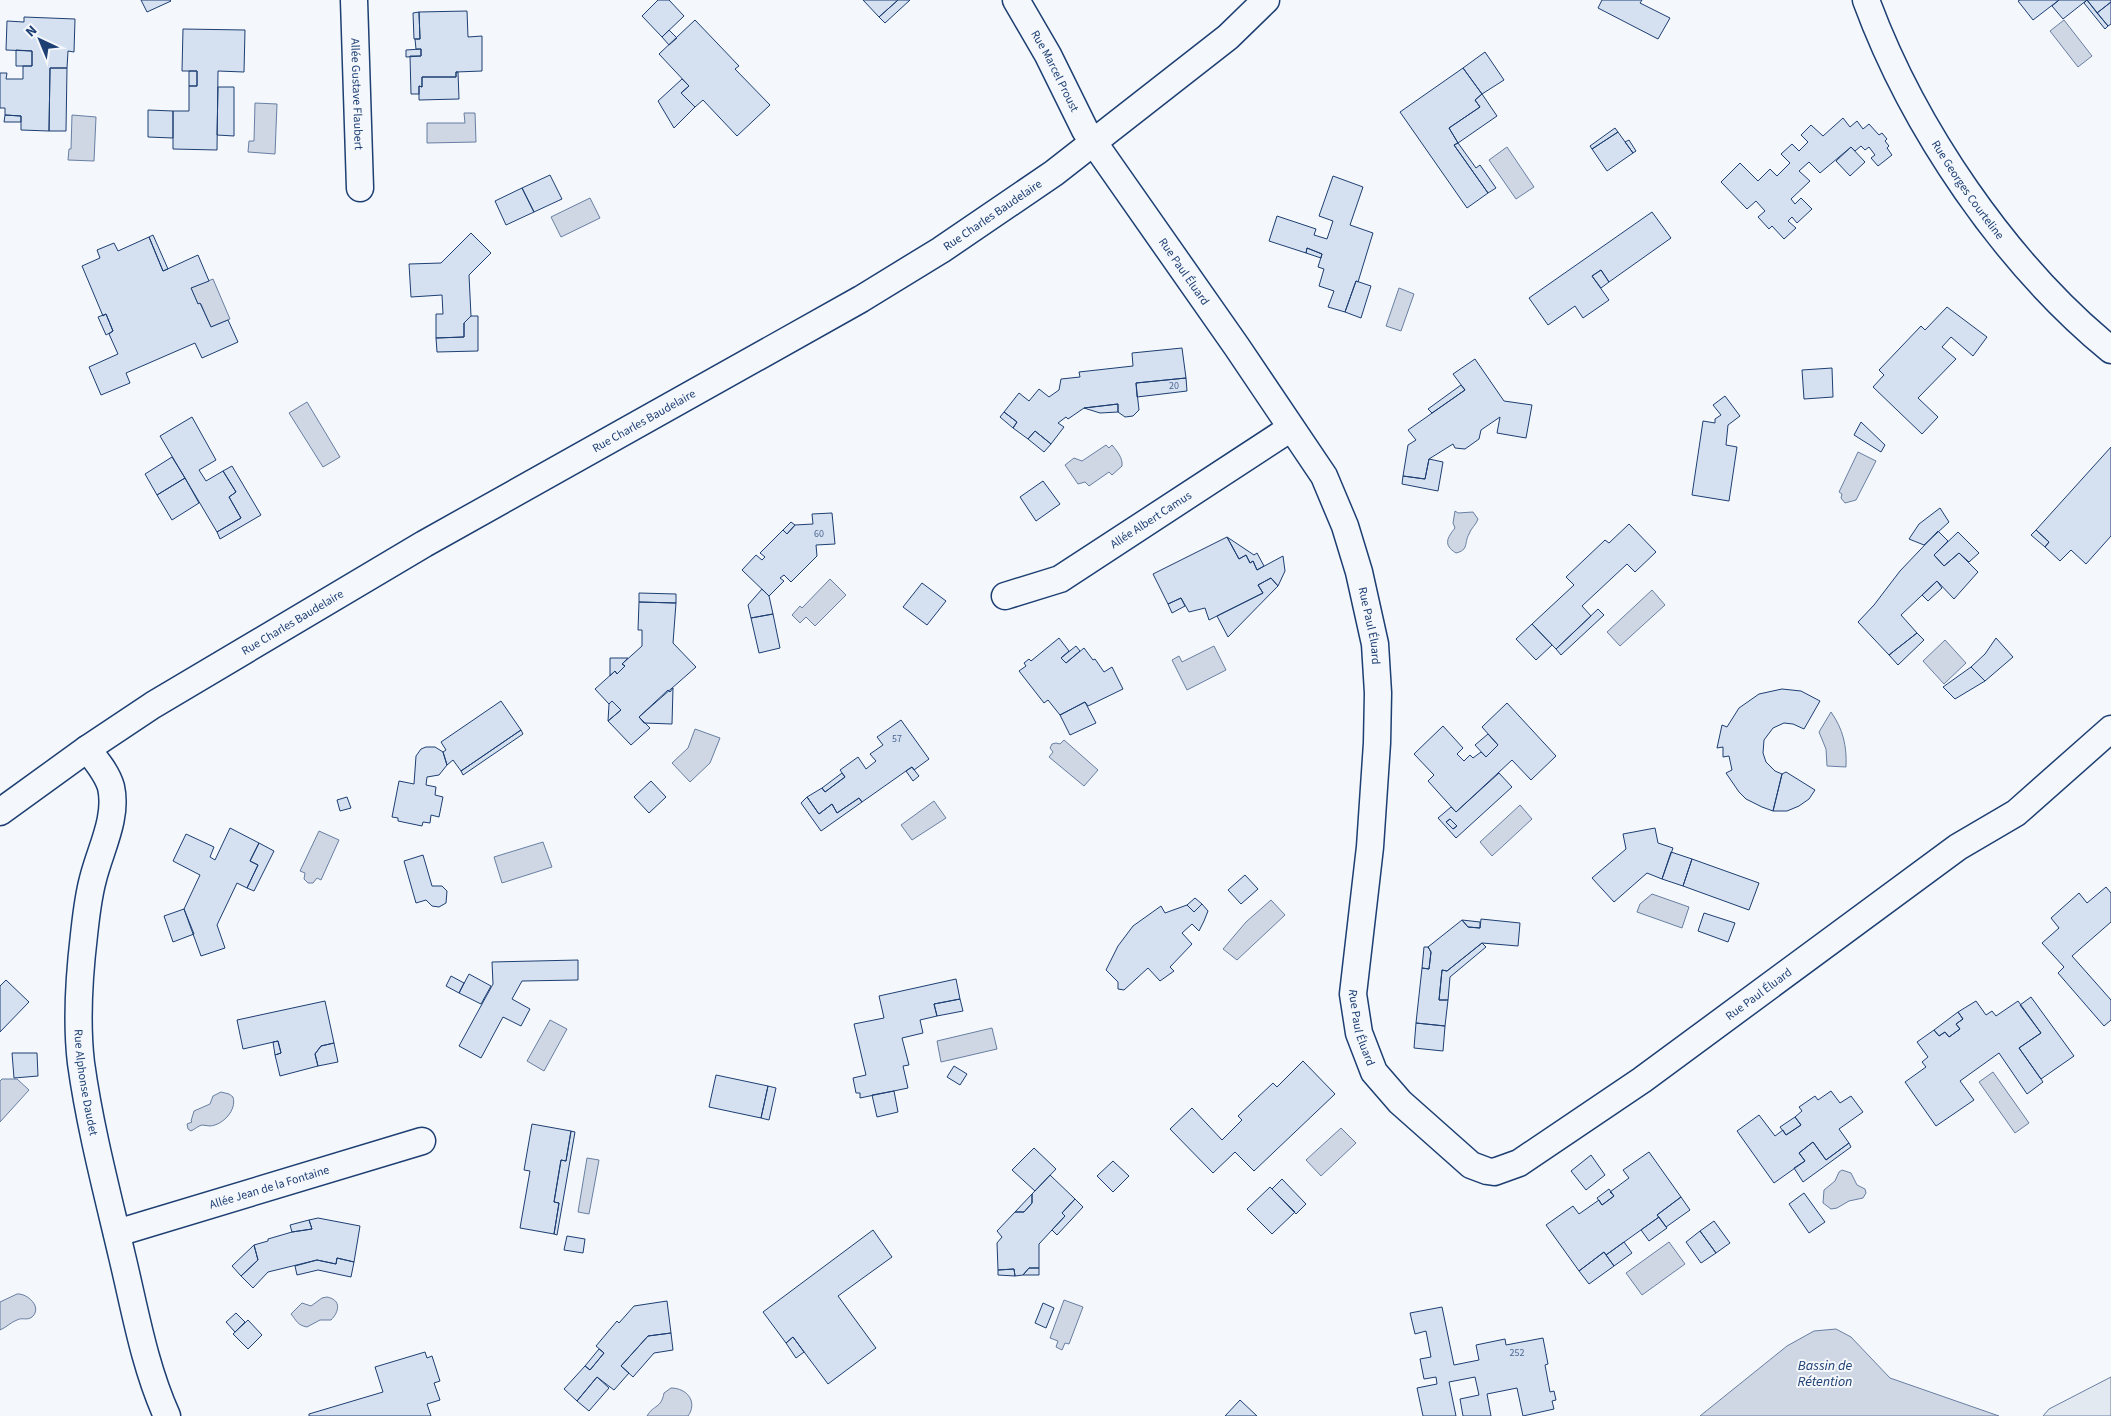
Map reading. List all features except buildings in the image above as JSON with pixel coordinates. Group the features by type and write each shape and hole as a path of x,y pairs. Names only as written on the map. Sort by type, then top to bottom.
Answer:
{"street":[{"name":"Allée Gustave Flaubert","path":"354,0 360,188"},
{"name":"Rue Marcel Proust","path":"1016,0 1048,55 1085,130 1094,142"},
{"name":"Rue Charles Baudelaire","path":"0,812 87,749 153,705 424,544 877,289 995,215 1094,142 1228,37 1266,0"},
{"name":"Rue Georges Courteline","path":"1866,0 1878,34 1909,97 1963,186 2018,256 2058,302 2111,350"},
{"name":"Rue Paul Éluard","path":"1094,142 1324,476 1345,526 1359,572 1375,644 1378,694 1377,743 1370,846 1353,994 1358,1033 1374,1072 1400,1102 1464,1160 1477,1168 1494,1172 1519,1163 1642,1080 1958,847 2016,813 2111,729"},
{"name":"Allée Albert Camus","path":"1004,596 1060,579 1291,428"},
{"name":"Rue Alphonse Daudet","path":"87,749 105,773 111,786 112,800 107,836 92,882 82,956 78,1011 81,1062 95,1136 141,1339 156,1391 167,1416"},
{"name":"Allée Jean de la Fontaine","path":"117,1233 422,1141"}],"shaded area":[{"path":"2111,1377 2111,1416 2043,1416 2049,1409"}],"water":[{"path":"2064,20 2092,56 2078,67 2050,31"},
{"path":"255,103 277,104 275,154 248,152 249,141 254,141"},
{"path":"464,113 475,113 476,142 427,143 427,123 465,123"},
{"path":"72,115 96,117 94,161 68,160 69,149 71,149"},
{"path":"1507,147 1534,187 1516,199 1489,160"},
{"path":"590,198 600,218 561,237 551,217"},
{"path":"213,279 230,319 211,327 201,304 198,304 191,288"},
{"path":"1399,288 1414,294 1401,331 1386,326"},
{"path":"307,402 340,457 323,467 289,413"},
{"path":"1106,445 1109,448 1112,445 1116,450 1121,457 1122,466 1112,475 1109,472 1089,486 1085,482 1078,484 1065,465 1074,458 1082,461"},
{"path":"1858,452 1876,461 1856,500 1845,503 1841,498 1842,494 1839,492"},
{"path":"1455,511 1458,513 1473,512 1478,519 1470,532 1465,548 1456,553 1448,544 1450,535 1455,528 1453,523"},
{"path":"830,579 846,595 815,626 806,617 800,623 792,615 800,606 802,608"},
{"path":"1652,590 1665,605 1620,646 1607,632"},
{"path":"1945,640 1966,663 1944,684 1923,661"},
{"path":"1214,646 1226,670 1187,690 1172,660 1179,656 1182,662"},
{"path":"1831,712 1839,725 1843,738 1846,752 1846,767 1827,766 1826,749 1819,732"},
{"path":"695,729 720,738 710,763 690,782 672,763 688,748"},
{"path":"1064,740 1098,770 1084,786 1049,757 1053,752 1050,748 1052,744 1060,744"},
{"path":"934,801 946,818 912,840 901,825"},
{"path":"1520,805 1532,819 1492,856 1480,842"},
{"path":"319,831 339,840 321,880 317,878 313,883 308,883 304,879 305,873 300,871"},
{"path":"543,842 552,867 502,883 494,857"},
{"path":"1652,894 1689,907 1682,928 1637,912 1640,904"},
{"path":"1271,900 1285,915 1237,960 1223,949 1246,922"},
{"path":"550,1020 567,1029 544,1071 527,1061"},
{"path":"992,1028 997,1049 941,1062 937,1041"},
{"path":"1993,1072 2029,1123 2015,1133 1979,1082"},
{"path":"2,1079 17,1079 29,1090 0,1122 0,1081"},
{"path":"221,1092 233,1097 233,1107 228,1116 215,1125 202,1125 191,1131 188,1129 187,1124 192,1122 194,1111 210,1104 213,1096"},
{"path":"1341,1128 1356,1143 1321,1176 1306,1160"},
{"path":"587,1158 599,1160 589,1214 578,1212"},
{"path":"1842,1170 1851,1173 1857,1185 1865,1189 1866,1193 1863,1198 1849,1201 1837,1208 1831,1209 1823,1203 1824,1190 1835,1181"},
{"path":"1669,1242 1685,1264 1642,1295 1626,1273"},
{"path":"21,1294 32,1301 36,1309 35,1313 30,1318 19,1319 0,1330 0,1302"},
{"path":"327,1297 335,1301 338,1307 331,1320 320,1320 307,1327 299,1324 291,1314 302,1303 311,1306 322,1298"},
{"path":"1064,1300 1083,1307 1069,1344 1065,1343 1062,1350 1056,1347 1058,1341 1050,1338"},
{"name":"Bassin de Rétention","path":"1836,1329 1851,1337 1890,1378 1999,1416 1700,1416 1787,1346 1814,1331"},
{"path":"671,1388 682,1390 689,1397 692,1406 688,1416 647,1416 661,1402 664,1393"}]}
